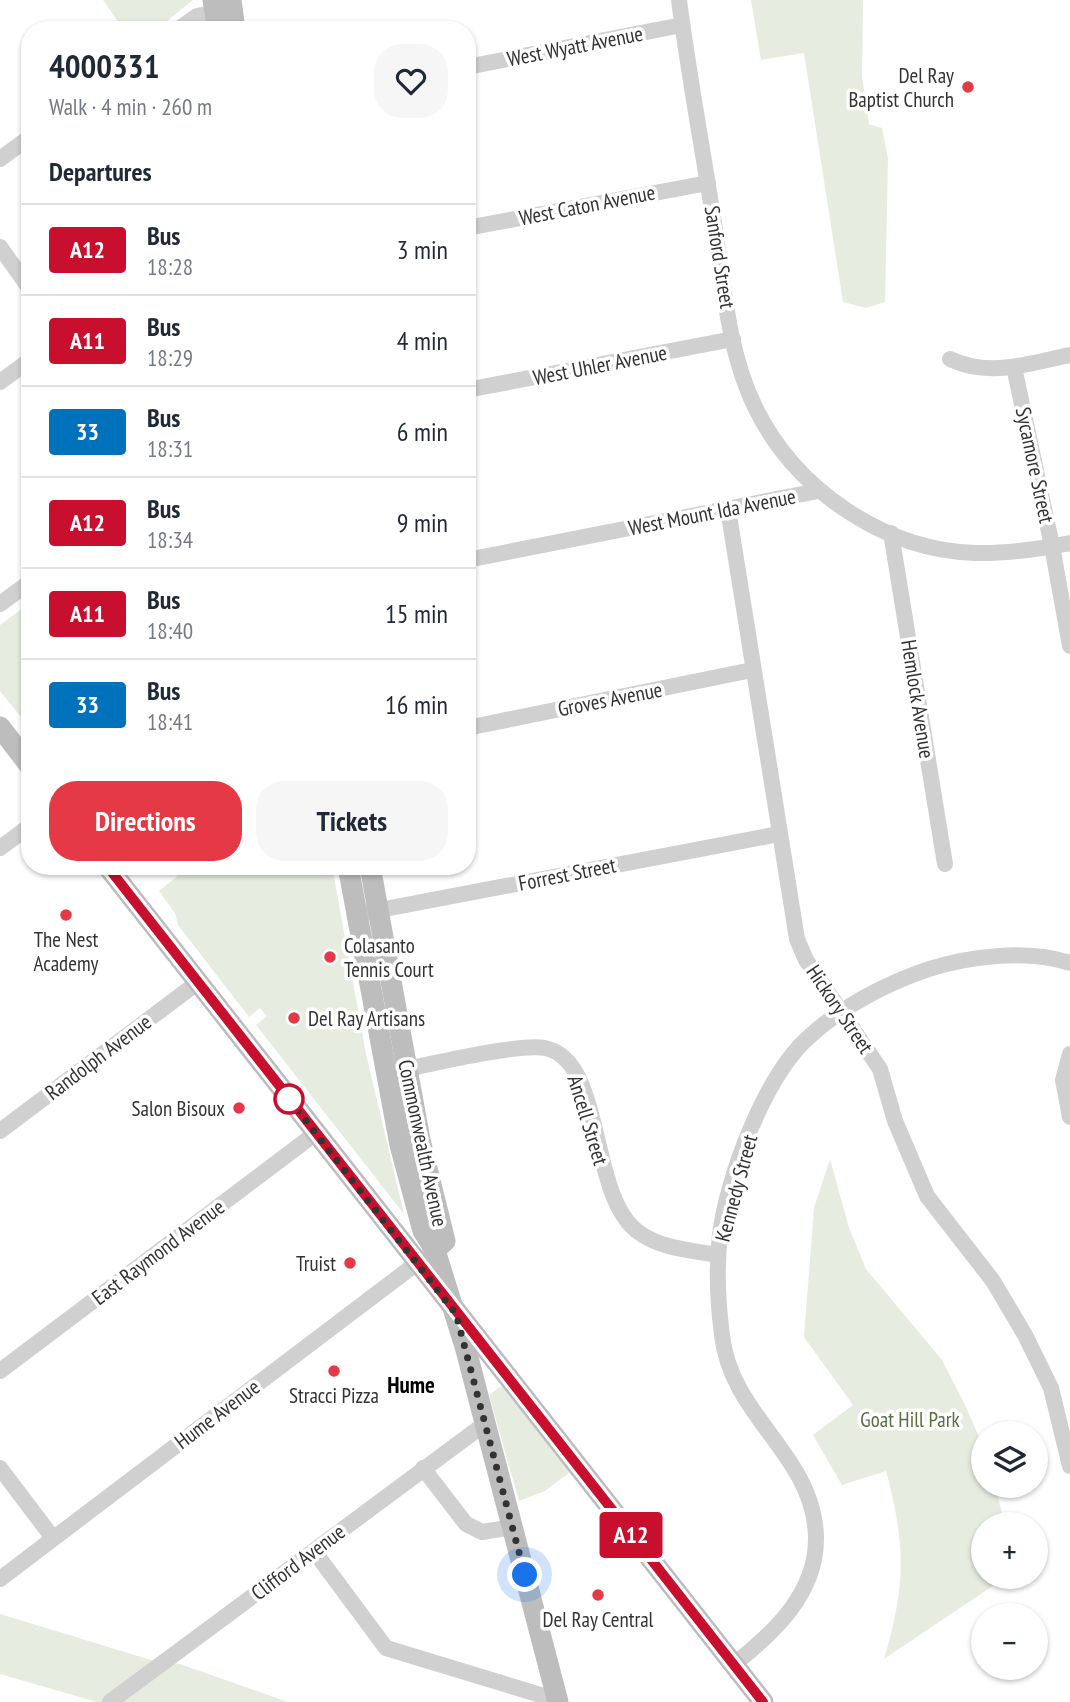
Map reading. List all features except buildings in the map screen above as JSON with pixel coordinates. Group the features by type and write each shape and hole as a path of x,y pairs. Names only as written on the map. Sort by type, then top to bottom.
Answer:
{"street":[{"name":"Sanford Street","path":"679,0 733,339 754,405 779,445 818,491"},
{"path":"190,21 197,16 224,13"},
{"name":"West Wyatt Avenue","path":"476,65 682,25"},
{"path":"0,159 21,144"},
{"name":"West Caton Avenue","path":"476,226 708,183"},
{"path":"0,247 21,276"},
{"name":"West Uhler Avenue","path":"476,388 733,339"},
{"path":"950,359 979,369 1014,367 1070,355"},
{"path":"0,382 21,367"},
{"name":"Sycamore Street","path":"1014,367 1070,646"},
{"name":"West Mount Ida Avenue","path":"476,558 818,491 851,513 891,533 940,548 972,553 1070,542"},
{"name":"Hickory Street","path":"728,509 797,939 806,960 880,1069 895,1121 927,1196 993,1281 1025,1335 1051,1388 1070,1466"},
{"name":"Hemlock Avenue","path":"891,533 945,864"},
{"path":"0,604 21,589"},
{"name":"Groves Avenue","path":"476,726 752,670"},
{"path":"0,727 21,754"},
{"path":"0,848 21,833"},
{"name":"Forrest Street","path":"367,912 779,834"},
{"path":"114,875 763,1702"},
{"name":"Commonwealth Avenue","path":"352,875 367,912 407,1069 410,1142 423,1231 435,1250 456,1314 557,1701"},
{"name":"Commonwealth Avenue","path":"369,875 367,912 384,1073 410,1142"},
{"name":"Kennedy Street","path":"733,1665 754,1648 792,1609 810,1572 816,1539 812,1502 792,1462 752,1414 730,1369 722,1335 718,1255 720,1232 738,1163 759,1111 793,1055 810,1036 874,992 907,976 947,964 1018,957 1070,963"},
{"name":"Randolph Avenue","path":"0,1131 197,983"},
{"name":"Ancell Street","path":"384,1073 523,1049 544,1048 561,1055 578,1073 607,1186 625,1219 636,1230 660,1244 718,1255"},
{"path":"1070,1054 1063,1080 1070,1117"},
{"name":"East Raymond Avenue","path":"0,1371 316,1133"},
{"name":"Hume Avenue","path":"0,1578 435,1250"},
{"name":"Clifford Avenue","path":"110,1702 486,1423"},
{"path":"0,1468 53,1538"},
{"path":"423,1468 466,1524 482,1532 513,1527"},
{"path":"314,1551 386,1648 557,1701"}],"green space":[{"path":"103,0 193,0 167,21 118,21"},
{"path":"751,0 863,0 862,76 869,124 882,128 888,159 885,302 866,308 843,302 804,53 761,60"},
{"path":"21,610 21,717 0,691 0,625"},
{"path":"179,875 334,875 366,1054 404,1214 256,1025 267,1016 260,1008 249,1017 178,925 175,913 159,891"},
{"name":"Goat Hill Park","path":"830,1159 849,1228 866,1269 942,1360 972,1421 971,1498 998,1498 1002,1512 971,1512 971,1589 988,1589 884,1659 900,1587 901,1565 897,1521 886,1471 842,1485 813,1435 853,1405 804,1337 814,1208"},
{"path":"503,1385 570,1472 545,1491 519,1501 489,1395"},
{"path":"0,1614 151,1660 180,1664 288,1702 97,1702 0,1674"}],"bus line":[{"name":"A12","path":"114,875 763,1702"}],"place":[{"name":"Del Ray Baptist Church","path":"968,87"},
{"name":"The Nest Academy","path":"66,915"},
{"name":"Colasanto Tennis Court","path":"330,957"},
{"name":"Del Ray Artisans","path":"294,1018"},
{"name":"Salon Bisoux","path":"239,1108"},
{"name":"Truist","path":"350,1263"},
{"name":"Stracci Pizza","path":"334,1371"},
{"name":"Del Ray Central","path":"598,1595"}],"district":[{"name":"Hume","path":"411,1384"}],"route":[{"path":"289,1099 282,1090 456,1314 525,1575"}]}
